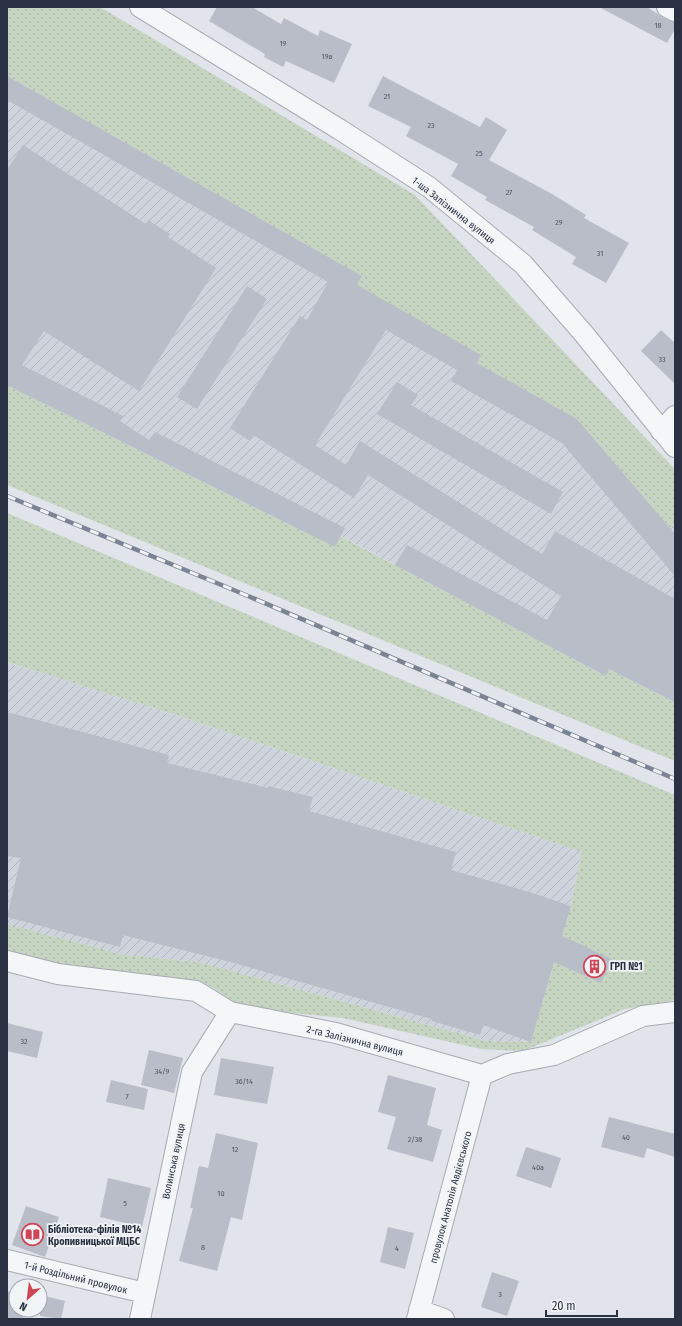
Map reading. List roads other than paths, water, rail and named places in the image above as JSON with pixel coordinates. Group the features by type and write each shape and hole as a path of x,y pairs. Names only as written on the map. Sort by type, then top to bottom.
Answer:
{"street":[{"name":"1-ша Залізнична вулиця","path":"140,7 339,129 435,192 523,264 584,334 675,447"},
{"path":"667,7 675,11"},
{"path":"661,431 675,416"},
{"name":"2-га Залізнична вулиця","path":"7,961 58,974 196,991 230,1012 336,1033 482,1075"},
{"name":"Волинська вулиця","path":"140,1319 192,1072 230,1012"},
{"path":"482,1075 508,1064 554,1055 643,1016 675,1012"},
{"name":"провулок Анатолія Авдієвського","path":"418,1314 482,1075"},
{"name":"1-й Роздільний провулок","path":"7,1260 145,1293"},
{"path":"418,1314 444,1319"}],"railway":[{"path":"7,496 248,596 675,779"}],"place":[{"name":"ГРП №1","path":"595,966"},
{"name":"Бібліотека-філія №14 Кропивницької МЦБС","path":"32,1235"}]}
